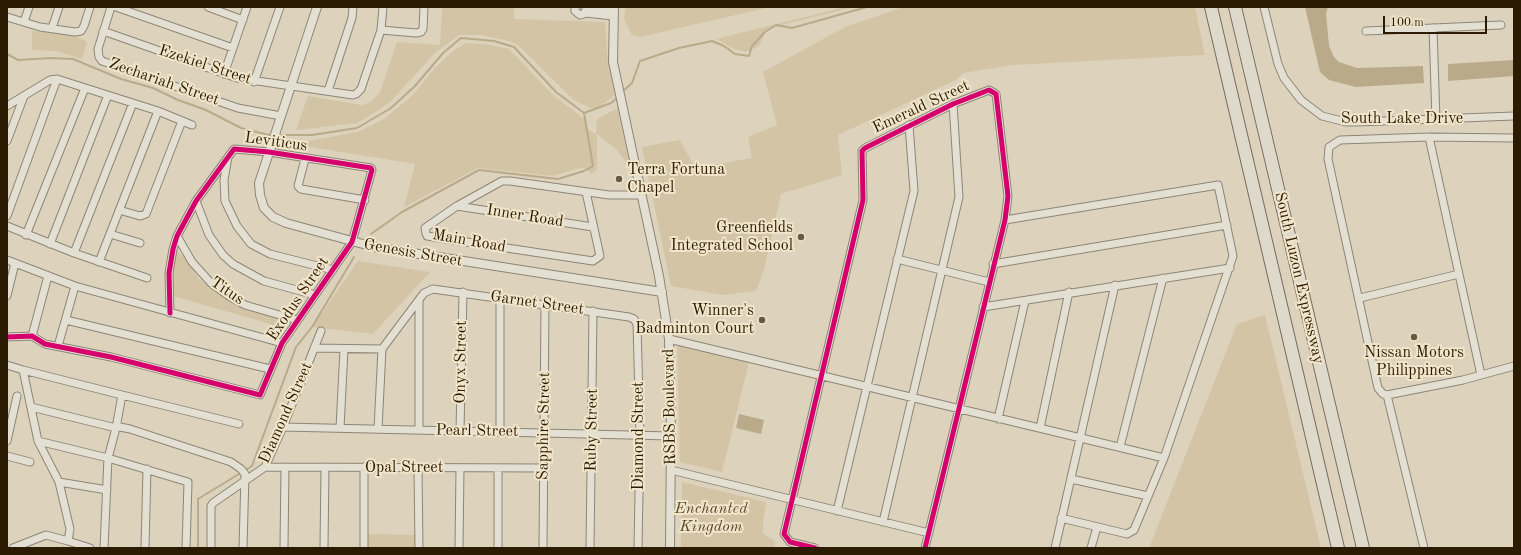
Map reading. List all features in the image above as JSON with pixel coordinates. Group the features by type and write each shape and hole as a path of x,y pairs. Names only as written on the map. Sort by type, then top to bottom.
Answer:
{"highway":[{"name":"South Luzon Expressway","path":"1211,7 1338,548"},
{"name":"South Luzon Expressway","path":"1235,7 1363,548"}],"street":[{"path":"24,22 29,7"},
{"path":"52,28 59,7"},
{"path":"7,17 40,27 75,32 81,31 90,7"},
{"name":"Zechariah Street","path":"110,7 98,49 99,57 102,61 238,108 281,116"},
{"path":"116,7 233,48"},
{"path":"208,7 243,20"},
{"path":"224,74 247,7"},
{"path":"254,82 280,7"},
{"name":"Genesis Street","path":"317,7 259,183 260,195 264,208 274,217 352,242 404,252 586,281 601,288 623,290 638,289 662,292"},
{"path":"328,91 352,18 353,7"},
{"path":"383,7 382,30 416,33 421,32 423,29 424,7"},
{"name":"South Lake Drive","path":"1264,7 1278,64 1284,78 1291,90 1311,109 1322,116 1346,122 1436,120 1514,116"},
{"path":"574,8 576,13 580,15 586,9 613,11"},
{"name":"RSBS Boulevard","path":"613,11 613,62 662,292 669,339 671,436 670,548"},
{"path":"1366,31 1501,25"},
{"path":"1433,28 1436,120"},
{"name":"Ezekiel Street","path":"103,31 224,74 254,82 291,85 356,94 361,89 382,30"},
{"path":"7,216 57,79"},
{"path":"7,106 50,80 57,79 133,103 192,125"},
{"path":"26,235 85,88"},
{"name":"Emerald Street","path":"822,376 863,200 862,151 865,148 953,104 989,90 993,91 996,94 1008,196 1005,220"},
{"path":"50,244 108,95"},
{"path":"7,141 24,96"},
{"path":"74,254 133,103"},
{"path":"882,522 913,398 959,197 953,104"},
{"path":"99,262 158,112"},
{"path":"119,210 140,216 146,214 182,121"},
{"path":"837,511 914,190 909,125"},
{"path":"1429,137 1481,375"},
{"path":"1514,138 1429,137 1340,140 1329,147 1328,159 1360,298 1378,388 1383,394 1387,395 1481,375 1514,366"},
{"name":"Leviticus","path":"170,313 169,273 173,248 177,236 196,201 228,155 237,148 371,168 372,173 352,242"},
{"path":"228,155 224,180 225,201 237,226 251,244 270,254 333,270"},
{"path":"305,159 298,186 301,190 364,200"},
{"name":"Main Road","path":"586,192 600,256 593,261 427,236 425,228 457,206 502,182 510,181 609,195 641,195"},
{"path":"925,548 988,282 1005,220 1218,186 1233,256 1164,458 1134,530 1127,534 1061,518"},
{"path":"196,201 209,235 223,255 233,264 264,281 315,295"},
{"name":"Inner Road","path":"457,206 594,227"},
{"path":"994,264 1227,225"},
{"path":"7,226 74,254 147,278"},
{"path":"110,234 140,243"},
{"name":"Titus","path":"177,236 192,262 211,282 229,296 245,305 297,320"},
{"name":"Exodus Street","path":"58,346 110,357 260,395 282,344 297,320 352,242"},
{"path":"897,259 988,282"},
{"path":"7,260 75,286 282,344"},
{"path":"7,296 15,263"},
{"path":"983,307 1025,301 1069,292 1230,268"},
{"path":"1360,298 1459,274"},
{"path":"32,336 48,276"},
{"path":"1120,447 1163,278"},
{"path":"1055,548 1116,285"},
{"path":"7,337 32,336 45,344 58,346 75,286"},
{"name":"Garnet Street","path":"420,300 428,290 432,289 463,292 629,317 638,324"},
{"name":"Onyx Street","path":"460,431 463,292"},
{"path":"1040,428 1069,292"},
{"path":"500,298 500,432"},
{"path":"378,429 382,349 420,300"},
{"path":"419,430 420,300"},
{"path":"998,419 1025,301"},
{"name":"Sapphire Street","path":"543,548 545,304"},
{"name":"Ruby Street","path":"590,548 593,311"},
{"path":"66,320 270,369"},
{"name":"Diamond Street","path":"638,324 640,435 638,548"},
{"name":"Diamond Street","path":"211,548 211,506 213,503 265,467 283,427 321,331"},
{"path":"669,339 1164,458"},
{"name":"Diamond Street","path":"314,348 344,350 382,349"},
{"path":"340,428 344,350"},
{"path":"7,365 239,424"},
{"path":"23,370 38,441 59,482 70,529 68,541"},
{"path":"815,548 800,546 790,542 784,534 822,376"},
{"path":"104,548 108,458 116,428 122,394"},
{"path":"1387,395 1424,548"},
{"path":"7,441 17,396"},
{"path":"31,407 116,428 130,429 231,462 245,474 243,548"},
{"name":"Pearl Street","path":"283,427 671,436"},
{"path":"38,441 108,458 188,482 186,548"},
{"path":"7,456 30,462"},
{"name":"Opal Street","path":"265,467 544,468"},
{"path":"284,548 285,467"},
{"path":"324,548 325,467"},
{"path":"364,467 364,548"},
{"path":"418,468 419,548"},
{"path":"459,548 460,468"},
{"path":"498,468 498,548"},
{"path":"145,548 146,469"},
{"path":"671,470 882,522 929,532"},
{"path":"1071,479 1148,496"},
{"path":"59,482 106,490"},
{"path":"1091,548 1096,527"},
{"path":"13,548 46,535 90,548"}],"green space":[{"path":"442,7 514,7 514,19 605,22 608,62 615,95 598,108 590,108 574,100 517,44 480,35 459,35 435,53 392,100 376,112 357,123 296,130 308,96 362,105 371,102 380,92 397,42 440,45"},
{"path":"626,7 770,7 641,37 632,35 624,19"},
{"path":"846,7 854,7 769,28 765,32 761,43 757,47 746,52 734,49 716,39"},
{"path":"903,7 1195,7 1205,55 1012,65 964,73 956,80 838,135 842,175 781,194 764,270 756,291 723,295 671,286 642,147 680,140 695,168 752,158 748,137 777,125 763,72 845,27"},
{"path":"32,31 74,35 87,42 82,59 56,51 32,50"},
{"path":"466,43 485,44 509,49 553,95 587,121 587,129 596,134 597,119 618,108 630,167 616,149 597,134 597,169 592,174 583,167 553,176 478,168 404,207 415,164 292,144 358,132 384,119 413,95 435,68 453,51"},
{"path":"177,250 188,262 199,279 216,292 245,307 288,321 284,328 173,296 173,271"},
{"path":"358,261 430,272 373,334 312,327"},
{"path":"1265,315 1321,548 1149,548 1237,324"},
{"path":"677,345 749,362 722,472 680,462"},
{"name":"Enchanted Kingdom","path":"682,482 766,502 763,534 774,540 775,548 681,548"},
{"path":"366,534 418,535 418,548 366,548"}],"shaded area":[{"path":"1305,7 1328,7 1326,14 1329,46 1334,57 1339,62 1357,68 1423,66 1424,83 1356,87 1329,80 1320,72"},
{"path":"1514,60 1514,76 1448,81 1448,64"},
{"path":"739,414 764,420 761,434 736,428"}],"waterway":[{"path":"622,92 632,83 640,61 679,48 712,41 724,46 735,54 749,56 752,46 765,32 776,25 792,28 867,7"},
{"path":"281,135 312,135 357,128 391,108 415,86 443,53 461,38 494,41 514,47 556,92 584,113 611,103 618,97"},
{"path":"7,54 18,60 51,58 73,59 121,79 153,88 178,100 206,110 241,128 269,135"},
{"path":"371,234 402,212 479,170 558,179 584,171 593,166 584,113"},
{"path":"198,548 198,499 252,466 296,347 312,327 354,257"}],"cycle path":[{"path":"815,548 790,542 784,534 863,200 862,151 865,148 953,104 989,90 996,94 1008,196 1005,220 925,548"},
{"path":"7,337 32,336 45,344 111,357 260,395 282,343 352,242 372,170 371,168 269,152 234,149 196,201 177,236 169,273 170,313"}],"place":[{"name":"Terra Fortuna Chapel","path":"619,179"},
{"name":"Greenfields Integrated School","path":"801,237"},
{"name":"Winner's Badminton Court","path":"762,320"},
{"name":"Nissan Motors Philippines","path":"1414,337"}]}
